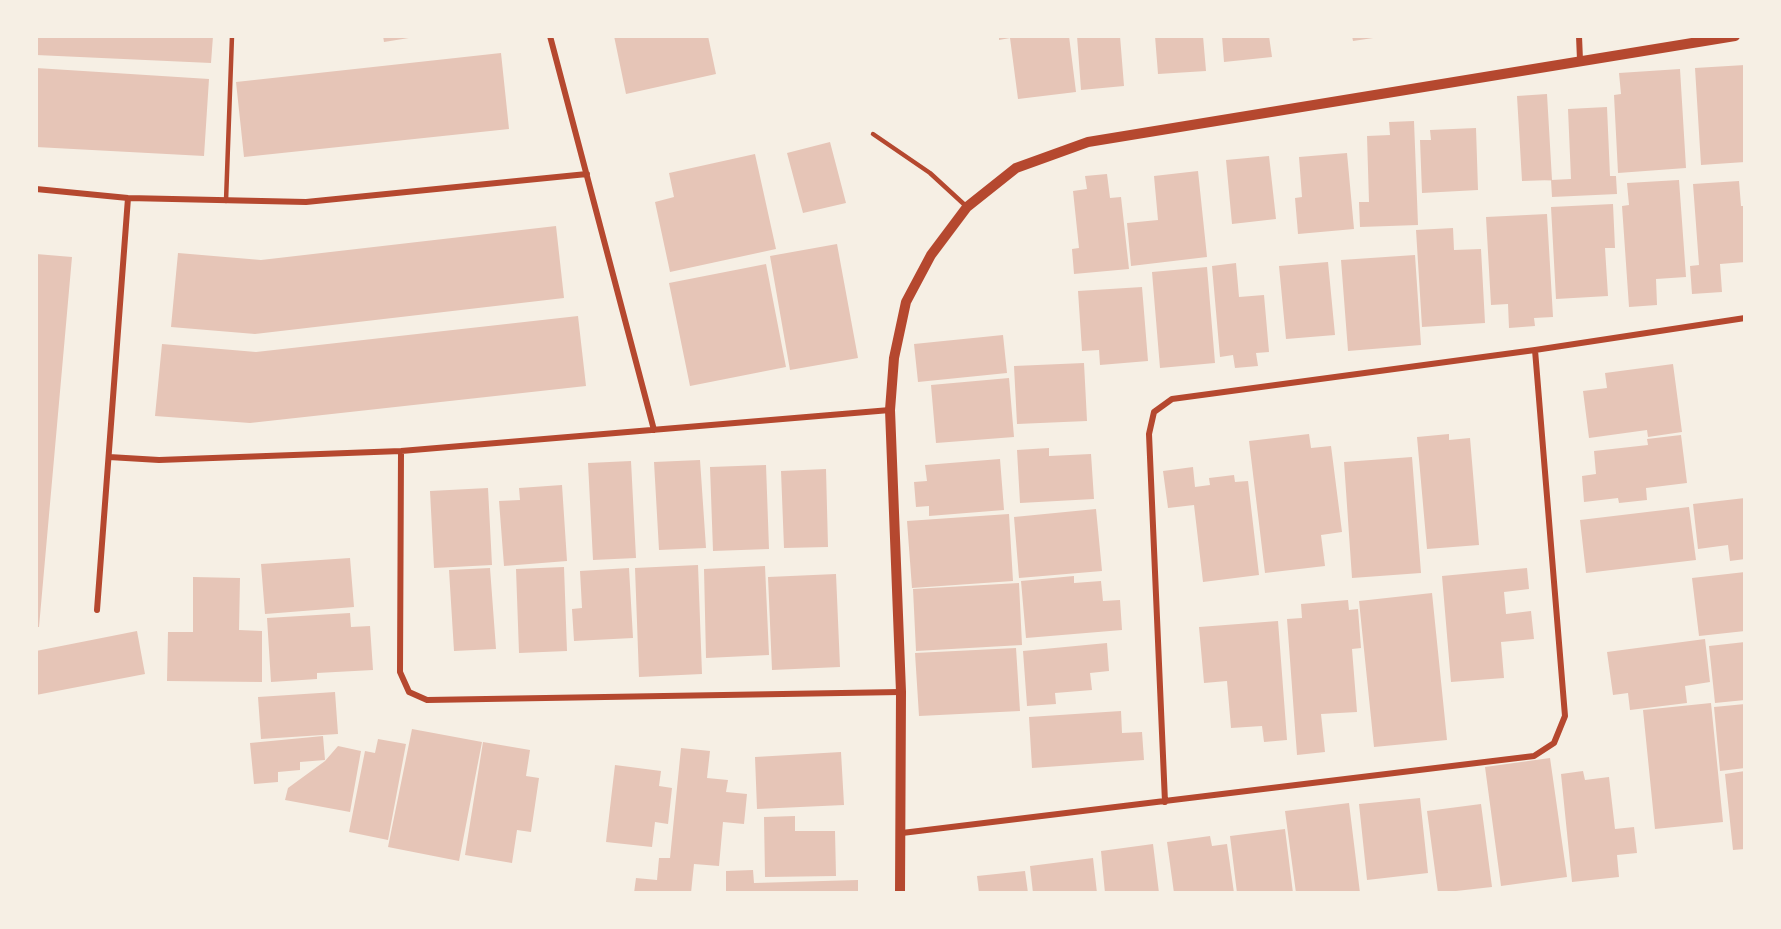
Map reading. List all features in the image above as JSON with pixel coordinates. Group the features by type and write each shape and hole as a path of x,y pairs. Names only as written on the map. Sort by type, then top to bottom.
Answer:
{"street":[{"path":"550,36 654,430"},
{"path":"1579,36 1580,60"},
{"path":"900,893 901,692 890,410 894,358 906,302 931,255 967,207 1016,168 1088,142 1735,36"},
{"path":"36,189 128,198 306,202 587,174"},
{"path":"97,610 128,198"},
{"path":"1165,802 1149,434 1154,412 1172,399 1535,350 1745,318"},
{"path":"902,833 1534,756 1554,743 1565,716 1535,350"},
{"path":"109,457 159,460 401,452 890,410"},
{"path":"401,452 400,672 409,692 427,700 901,692"}],"lane":[{"path":"226,202 232,36"},
{"path":"873,134 930,173 967,207"}],"building":[{"path":"36,36 213,36 211,63 36,55"},
{"path":"383,36 415,36 415,37 384,42"},
{"path":"614,36 708,36 716,74 626,94"},
{"path":"999,36 1069,36 1076,92 1018,99 1010,38 999,40"},
{"path":"1077,36 1120,36 1124,86 1081,90"},
{"path":"1155,36 1203,36 1206,71 1158,74"},
{"path":"1222,36 1269,36 1272,57 1224,62"},
{"path":"1352,36 1379,36 1380,37 1353,41"},
{"path":"501,53 509,129 244,157 236,82"},
{"path":"1745,65 1745,162 1701,165 1695,68"},
{"path":"36,68 209,79 204,156 36,147"},
{"path":"1680,69 1686,168 1618,173 1614,95 1621,94 1619,73"},
{"path":"1547,94 1552,180 1522,181 1517,96"},
{"path":"1607,107 1610,176 1616,176 1617,194 1552,197 1551,180 1571,179 1568,109"},
{"path":"1414,121 1418,225 1360,227 1359,202 1369,202 1367,136 1390,135 1389,122"},
{"path":"1476,128 1478,190 1422,193 1420,140 1431,140 1430,130"},
{"path":"830,142 846,203 803,213 787,153"},
{"path":"1347,153 1354,229 1298,234 1295,198 1302,197 1299,157"},
{"path":"755,154 776,249 670,272 655,202 674,197 669,173"},
{"path":"1269,156 1276,219 1232,224 1226,160"},
{"path":"1198,171 1207,257 1131,266 1127,223 1158,220 1154,176"},
{"path":"1107,174 1110,198 1121,197 1129,269 1074,274 1072,249 1079,248 1073,191 1087,189 1085,176"},
{"path":"1679,180 1686,277 1656,279 1657,305 1629,307 1622,206 1629,205 1627,183"},
{"path":"1739,181 1741,206 1745,206 1745,262 1720,264 1722,292 1692,294 1690,266 1699,265 1693,184"},
{"path":"1613,204 1615,248 1605,248 1608,296 1556,299 1551,207"},
{"path":"1547,214 1553,317 1534,318 1535,326 1509,328 1508,304 1491,305 1486,217"},
{"path":"556,226 564,298 255,334 171,327 178,253 261,260"},
{"path":"1453,228 1454,250 1481,249 1485,323 1422,327 1416,230"},
{"path":"837,244 858,358 790,370 770,256"},
{"path":"36,254 72,257 39,627 36,627"},
{"path":"1415,255 1421,345 1348,351 1341,260"},
{"path":"1328,262 1335,335 1286,339 1279,266"},
{"path":"1236,263 1239,297 1264,295 1269,352 1256,353 1258,366 1235,368 1233,355 1220,357 1212,266"},
{"path":"766,264 786,367 690,386 669,283"},
{"path":"1207,267 1215,363 1160,368 1152,272"},
{"path":"1142,287 1148,361 1100,365 1099,350 1082,351 1078,291"},
{"path":"578,316 586,386 250,423 155,416 162,344 256,352"},
{"path":"1003,335 1007,373 918,382 914,344"},
{"path":"1084,363 1087,421 1017,424 1014,366"},
{"path":"1673,364 1682,432 1648,437 1647,430 1589,438 1583,391 1607,388 1605,373"},
{"path":"1009,378 1014,437 936,443 931,385"},
{"path":"1309,434 1311,448 1331,446 1342,532 1321,535 1325,566 1265,573 1249,441"},
{"path":"1449,434 1449,440 1470,438 1479,545 1427,549 1417,437"},
{"path":"1681,435 1687,483 1646,488 1647,500 1619,503 1618,498 1584,502 1582,476 1596,474 1594,451 1648,445 1647,439"},
{"path":"1049,448 1049,456 1091,454 1094,499 1020,503 1017,450"},
{"path":"1412,457 1421,573 1352,578 1344,462"},
{"path":"1000,459 1004,510 929,516 929,506 916,507 914,482 927,481 925,465"},
{"path":"700,460 706,548 659,550 654,462"},
{"path":"631,461 636,558 593,560 588,463"},
{"path":"766,465 769,549 713,551 710,467"},
{"path":"1193,467 1195,487 1210,485 1209,478 1234,475 1235,482 1248,481 1259,575 1203,582 1194,505 1168,508 1163,471"},
{"path":"826,469 828,547 784,548 781,471"},
{"path":"562,485 567,561 504,566 499,501 520,500 519,488"},
{"path":"488,488 492,565 434,568 430,491"},
{"path":"1745,498 1745,559 1730,561 1728,545 1698,549 1693,504"},
{"path":"1689,507 1696,560 1586,573 1580,520"},
{"path":"1096,509 1102,571 1019,578 1014,517"},
{"path":"1009,514 1013,581 912,588 907,521"},
{"path":"350,558 354,607 265,614 261,564"},
{"path":"698,565 702,674 639,677 635,568"},
{"path":"765,566 769,655 706,658 704,569"},
{"path":"564,567 567,651 519,653 516,569"},
{"path":"490,568 496,649 454,651 449,570"},
{"path":"629,568 633,638 574,641 572,609 582,608 580,571"},
{"path":"1527,568 1529,589 1504,592 1506,614 1531,611 1534,639 1501,642 1504,678 1451,682 1442,576"},
{"path":"1745,572 1745,631 1699,636 1692,578"},
{"path":"836,574 840,667 772,670 768,577"},
{"path":"1074,576 1074,583 1101,581 1103,601 1120,600 1122,630 1026,638 1021,581"},
{"path":"193,577 240,578 239,630 262,631 262,682 167,681 168,632 193,632"},
{"path":"1019,583 1022,645 916,651 913,589"},
{"path":"1432,593 1447,740 1374,747 1359,601"},
{"path":"1348,600 1349,610 1358,609 1361,648 1352,649 1357,712 1321,714 1325,752 1297,755 1287,619 1302,618 1301,604"},
{"path":"350,613 351,627 370,626 373,670 317,673 317,679 271,682 267,618"},
{"path":"1278,621 1287,740 1264,742 1262,726 1231,728 1227,681 1204,683 1199,627"},
{"path":"137,631 145,674 36,695 36,651"},
{"path":"1705,639 1710,682 1685,686 1687,703 1630,710 1628,693 1613,695 1607,652"},
{"path":"1745,642 1745,700 1715,703 1709,646"},
{"path":"1107,643 1109,671 1090,673 1092,690 1055,693 1056,704 1027,706 1023,651"},
{"path":"1016,648 1020,711 919,716 915,653"},
{"path":"335,692 338,734 261,739 258,697"},
{"path":"1711,703 1723,822 1655,829 1643,710"},
{"path":"1745,704 1745,768 1720,771 1714,707"},
{"path":"1121,711 1122,733 1142,732 1144,760 1032,768 1029,717"},
{"path":"412,729 482,742 459,861 388,847"},
{"path":"323,736 325,760 300,762 300,770 278,772 278,782 254,784 250,743"},
{"path":"378,739 406,744 388,840 349,832 365,751 375,753"},
{"path":"483,742 530,750 526,776 539,778 531,832 517,830 512,863 465,855"},
{"path":"338,746 361,751 350,812 285,800 288,788 325,761"},
{"path":"681,748 710,751 707,778 728,780 726,792 747,794 744,824 723,822 719,866 694,864 691,893 634,893 636,878 657,880 659,858 670,858"},
{"path":"841,752 844,805 757,809 755,757"},
{"path":"1550,758 1567,877 1501,886 1485,767"},
{"path":"615,765 661,771 659,786 672,788 668,824 655,822 652,847 606,842"},
{"path":"1583,771 1585,780 1609,777 1615,829 1634,827 1637,853 1617,855 1619,877 1572,882 1561,774"},
{"path":"1745,771 1745,849 1733,850 1725,774"},
{"path":"1420,798 1428,873 1367,880 1359,804"},
{"path":"1349,803 1360,893 1296,893 1285,811"},
{"path":"1481,804 1492,887 1438,893 1427,811"},
{"path":"795,816 795,831 835,831 836,876 765,877 764,817"},
{"path":"1285,829 1293,893 1237,893 1230,836"},
{"path":"1210,836 1212,846 1227,844 1234,893 1174,893 1167,842"},
{"path":"1153,844 1159,893 1105,893 1101,851"},
{"path":"1093,858 1097,893 1033,893 1030,866"},
{"path":"753,870 754,883 858,880 858,893 726,893 726,871"},
{"path":"1025,871 1028,893 979,893 977,876"}]}
